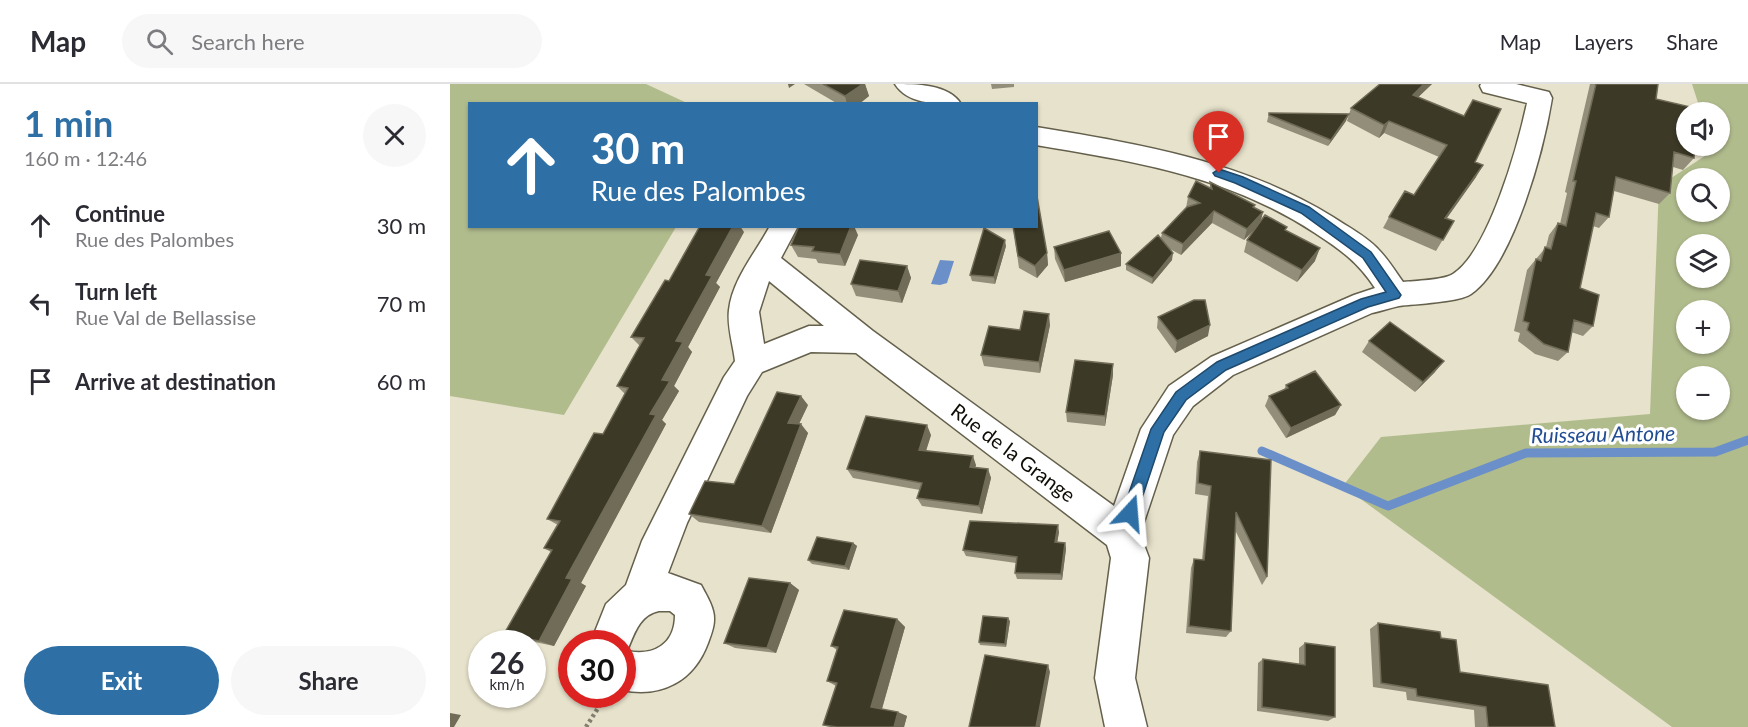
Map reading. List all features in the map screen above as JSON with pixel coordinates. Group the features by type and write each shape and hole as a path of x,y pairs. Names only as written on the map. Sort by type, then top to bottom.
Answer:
{"street":[{"path":"919,86 946,102"},
{"path":"1126,727 1115,678 1130,558 1122,534 1158,429 1181,396 1222,366 1365,303 1395,295 1460,286 1484,261 1517,189 1532,140 1540,98 1492,86"},
{"path":"1038,136 1178,162 1239,180 1305,210 1367,255 1395,295"},
{"path":"751,363 744,310 752,283 766,262 783,228"},
{"name":"Rue de la Grange","path":"766,262 862,340 1122,534"},
{"path":"641,598 674,512 735,387 751,363 809,339 862,340"},
{"path":"615,630 618,620 628,608 641,598 655,592 680,594 689,601 694,610 696,623 693,636 681,655 663,669 649,674 636,675"}],"path":[{"path":"586,727 598,708"}],"green space":[{"path":"450,84 646,84 685,102 468,102 468,228 675,228 564,415 450,396"},
{"path":"1692,84 1748,84 1748,727 1672,727 1343,486 1381,437 1650,414 1659,186 1676,175 1676,222 1730,222 1730,168 1686,168 1705,156 1730,156 1730,102 1698,102"}],"water":[{"path":"940,260 954,261 947,283 931,284"}],"building":[{"path":"823,84 863,84 845,96"},
{"path":"1380,84 1424,84 1413,95 1464,116 1473,100 1501,109 1475,162 1483,165 1445,218 1454,221 1443,240 1389,217 1405,191 1414,195 1447,145 1389,121 1384,125 1351,108"},
{"path":"1596,84 1658,84 1656,99 1676,104 1676,153 1674,152 1670,193 1616,177 1609,217 1596,213 1580,288 1599,295 1593,326 1574,320 1568,352 1544,344 1527,330 1529,323 1523,321 1536,259 1541,261 1545,247 1551,249 1558,223 1566,226 1576,181 1573,181"},
{"path":"1269,113 1349,114 1331,140 1269,115"},
{"path":"1196,181 1212,189 1210,182 1255,205 1253,207 1263,212 1247,229 1214,211 1183,244 1162,233 1187,207 1200,203 1188,197"},
{"path":"1038,202 1047,253 1035,266 1018,256 1013,228 1038,228"},
{"path":"1265,215 1287,227 1285,230 1320,248 1302,270 1247,240"},
{"path":"699,228 732,228 706,275 712,276 676,341 683,342 662,380 670,381 650,414 656,415 566,578 572,579 545,630 506,630 552,550 544,548 560,521 547,519 594,433 603,434 628,388 617,386 644,338 631,337 665,280 669,281"},
{"path":"798,228 850,228 840,254 812,251 814,247 791,245"},
{"path":"984,228 1005,240 994,277 970,275"},
{"path":"1109,231 1121,253 1064,270 1054,247"},
{"path":"1158,235 1173,253 1153,278 1126,264"},
{"path":"860,260 907,266 898,291 851,284"},
{"path":"1194,300 1205,300 1210,325 1177,341 1158,317"},
{"path":"1024,311 1049,314 1039,362 981,355 989,326 1020,330"},
{"path":"1390,322 1444,361 1423,382 1369,341"},
{"path":"1075,360 1113,364 1105,416 1066,412"},
{"path":"1315,371 1341,405 1291,428 1269,396 1288,388 1286,385"},
{"path":"777,392 801,396 788,423 801,424 762,526 689,514 705,481 734,484"},
{"path":"866,416 927,425 919,450 973,456 970,467 988,469 979,506 917,498 922,483 847,469"},
{"path":"1200,451 1271,460 1267,577 1236,512 1231,631 1189,626 1194,559 1204,560 1211,486 1198,483"},
{"path":"970,521 1058,525 1055,542 1065,543 1061,574 1015,573 1017,557 963,550"},
{"path":"817,537 853,543 845,566 808,560"},
{"path":"749,578 790,583 767,648 724,643"},
{"path":"844,610 897,619 871,707 898,712 894,727 823,725 837,683 827,681 838,647 831,646"},
{"path":"983,616 1008,618 1005,644 979,642"},
{"path":"1378,623 1440,632 1441,638 1456,640 1460,672 1548,685 1555,727 1488,727 1486,707 1417,696 1416,689 1381,683"},
{"path":"1305,643 1335,647 1335,717 1262,707 1263,659 1305,665"},
{"path":"985,655 1048,665 1036,727 969,727"}],"waterway":[{"name":"Ruisseau Antone","path":"1262,451 1388,506 1526,453 1715,452 1748,440"}],"route":[{"path":"1130,513 1158,429 1181,396 1222,366 1365,303 1395,295 1367,255 1305,210 1219,173"}]}
